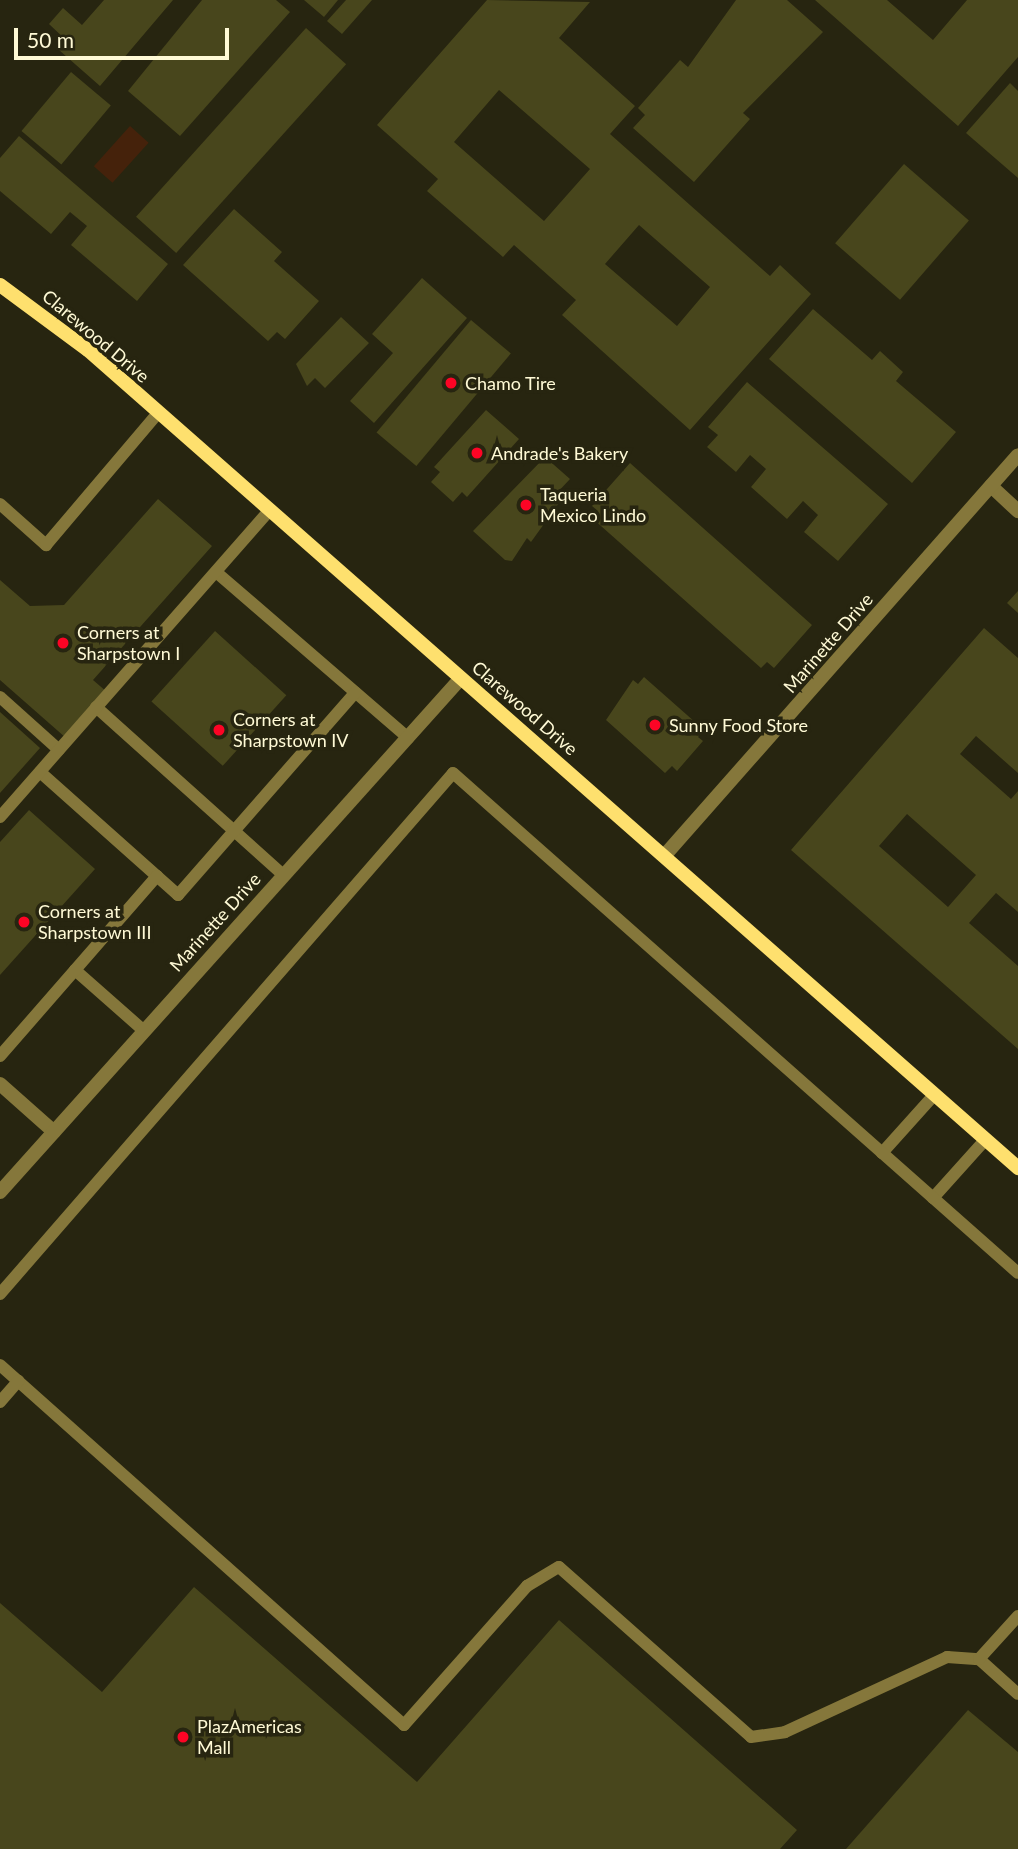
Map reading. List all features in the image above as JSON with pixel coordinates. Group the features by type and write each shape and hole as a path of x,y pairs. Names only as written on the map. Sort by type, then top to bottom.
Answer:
{"street":[{"name":"Clarewood Drive","path":"0,285 158,413 665,855 1018,1168"},
{"name":"Marinette Drive","path":"665,855 1018,455"},
{"path":"991,486 1018,511"},
{"name":"Marinette Drive","path":"0,1192 461,678"},
{"path":"0,1084 54,1132"}],"lane":[{"path":"0,504 46,545 158,413"},
{"path":"0,817 270,511"},
{"path":"216,572 408,738"},
{"path":"40,772 178,895 355,693"},
{"path":"0,698 59,750"},
{"path":"96,707 283,875"},
{"path":"0,1294 453,773 1018,1273"},
{"path":"0,1056 157,876"},
{"path":"75,970 143,1030"},
{"path":"882,1153 935,1094"},
{"path":"933,1198 986,1139"},
{"path":"0,1365 404,1726 527,1586 559,1567 751,1737 785,1732 947,1657 979,1659 1018,1694"},
{"path":"0,1402 18,1381"},
{"path":"979,1659 1018,1616"}],"shaded area":[{"path":"130,126 149,143 112,183 94,166"}],"building":[{"path":"104,0 173,0 100,86 59,50 67,41 49,24 63,8 82,25"},
{"path":"202,0 276,0 290,12 180,136 128,91"},
{"path":"304,0 338,0 324,17"},
{"path":"346,0 372,0 342,34 327,21"},
{"path":"487,0 590,2 559,38 635,106 610,134 770,276 780,265 811,294 690,430 562,315 576,300 514,245 503,257 427,191 438,179 377,125","holes":["499,90 590,169 544,221 454,142","639,225 710,287 677,326 605,264"]},
{"path":"736,0 787,0 823,32 743,113 750,119 694,182 633,128 645,115 638,108 680,60 688,67"},
{"path":"815,0 887,0 933,40 967,0 1018,0 1018,57 958,126"},
{"path":"306,28 346,64 176,253 136,217"},
{"path":"71,72 111,105 61,164 22,131"},
{"path":"1010,83 1018,91 1018,178 966,133"},
{"path":"19,136 168,264 137,301 71,245 87,226 70,212 51,234 0,191 0,158"},
{"path":"904,164 969,220 900,300 835,243"},
{"path":"234,209 282,252 274,261 319,301 285,339 277,332 268,341 183,265"},
{"path":"422,278 467,318 374,423 350,401 393,353 372,334"},
{"path":"813,309 872,360 880,351 903,372 896,381 956,432 912,483 769,359"},
{"path":"341,317 369,343 325,388 315,378 307,386 296,364"},
{"name":"Chamo Tire","path":"471,320 511,353 416,466 377,433"},
{"path":"747,382 888,504 838,561 804,532 818,515 803,501 787,519 751,487 766,469 750,455 736,472 707,447 718,435 708,427"},
{"name":"Andrade's Bakery","path":"486,410 519,439 467,497 462,492 453,502 431,482 440,472 434,467"},
{"name":"Taqueria Mexico Lindo","path":"545,457 570,479 556,494 562,499 531,542 527,538 512,561 505,560 473,531"},
{"path":"630,463 812,625 774,668 767,662 761,668 592,518 598,511 592,506"},
{"name":"Corners at Sharpstown I","path":"158,499 212,546 93,680 107,692 66,738 0,680 0,580 30,606 64,605"},
{"path":"1018,591 1018,613 1007,603"},
{"path":"984,628 1018,658 1018,773 976,736 960,754 1011,799 1018,791 1018,912 996,893 969,923 1018,966 1018,1049 791,850","holes":["907,814 976,875 948,907 879,846"]},
{"name":"Corners at Sharpstown IV","path":"215,631 286,695 223,766 151,702"},
{"name":"Sunny Food Store","path":"644,677 704,730 698,737 703,741 677,771 672,766 665,773 606,720 633,680 638,684"},
{"path":"0,712 40,748 0,793"},
{"name":"Corners at Sharpstown III","path":"29,810 95,869 0,975 0,842"},
{"name":"PlazAmericas Mall","path":"194,1587 417,1782 559,1620 797,1830 780,1849 0,1849 0,1603 102,1692"},
{"path":"968,1710 1018,1752 1018,1849 846,1849"}],"place":[{"name":"Chamo Tire","path":"451,383"},
{"name":"Andrade's Bakery","path":"477,453"},
{"name":"Taqueria Mexico Lindo","path":"526,505"},
{"name":"Corners at Sharpstown I","path":"63,643"},
{"name":"Sunny Food Store","path":"655,725"},
{"name":"Corners at Sharpstown IV","path":"219,730"},
{"name":"Corners at Sharpstown III","path":"24,922"},
{"name":"PlazAmericas Mall","path":"183,1737"}]}
